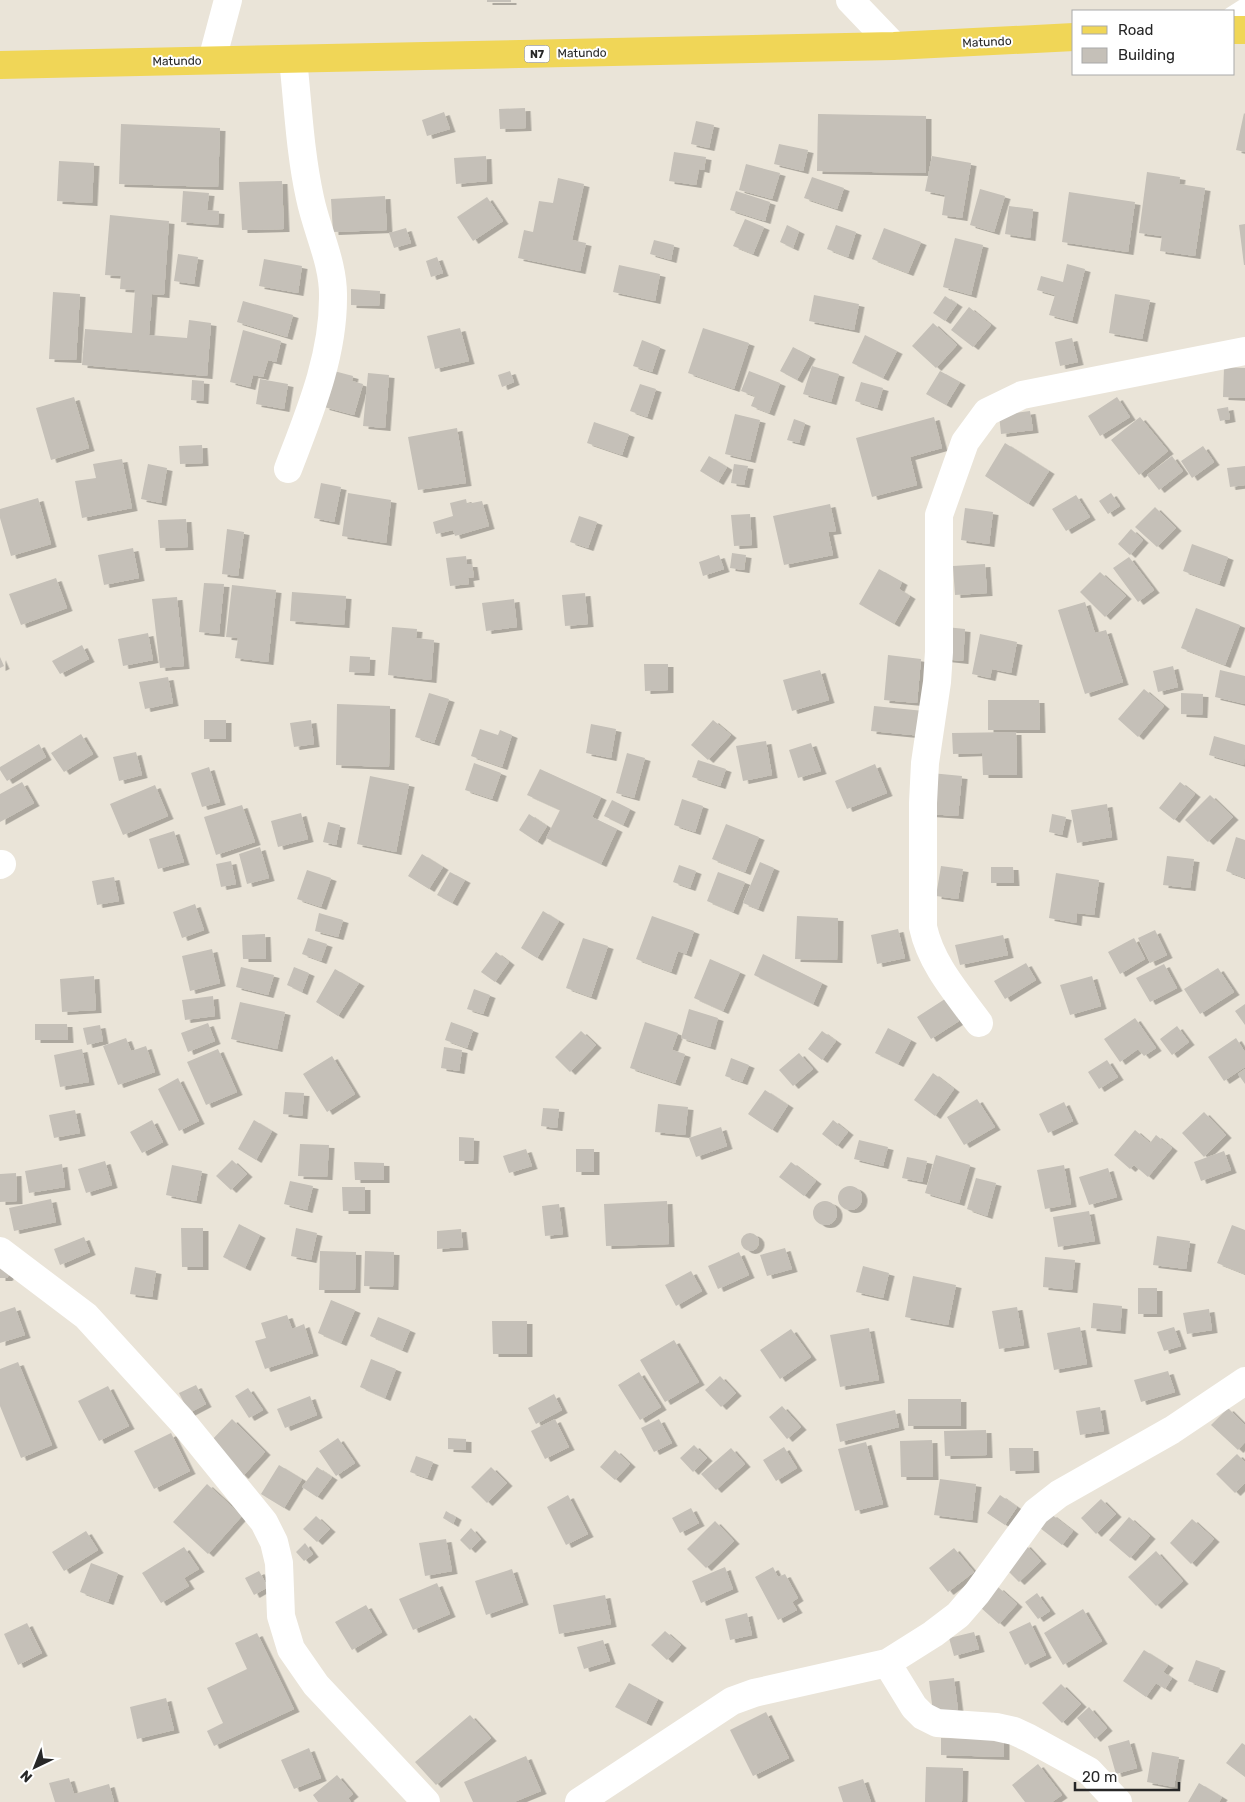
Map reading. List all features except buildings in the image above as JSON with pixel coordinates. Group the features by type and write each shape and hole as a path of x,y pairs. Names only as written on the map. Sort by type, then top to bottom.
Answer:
{"main road":[{"name":"Matundo","path":"0,65 894,46 1072,37"}],"street":[{"path":"212,60 228,0"},
{"path":"850,0 894,46"},
{"path":"288,470 314,401 322,372 331,332 334,296 330,267 310,198 304,167 293,59"},
{"path":"979,1023 941,971 927,944 923,927 923,803 939,652 940,514 965,442 987,412 1022,396 1245,352"},
{"path":"0,1251 86,1316 181,1420 264,1522 274,1542 279,1563 281,1616 291,1649 316,1685 426,1802"},
{"path":"579,1802 732,1700 754,1693 887,1663 933,1634 958,1615 977,1593 1036,1512 1059,1494 1172,1430 1245,1381"},
{"path":"887,1663 914,1707 923,1716 937,1722 996,1727 1014,1731 1089,1771 1118,1802"}]}
